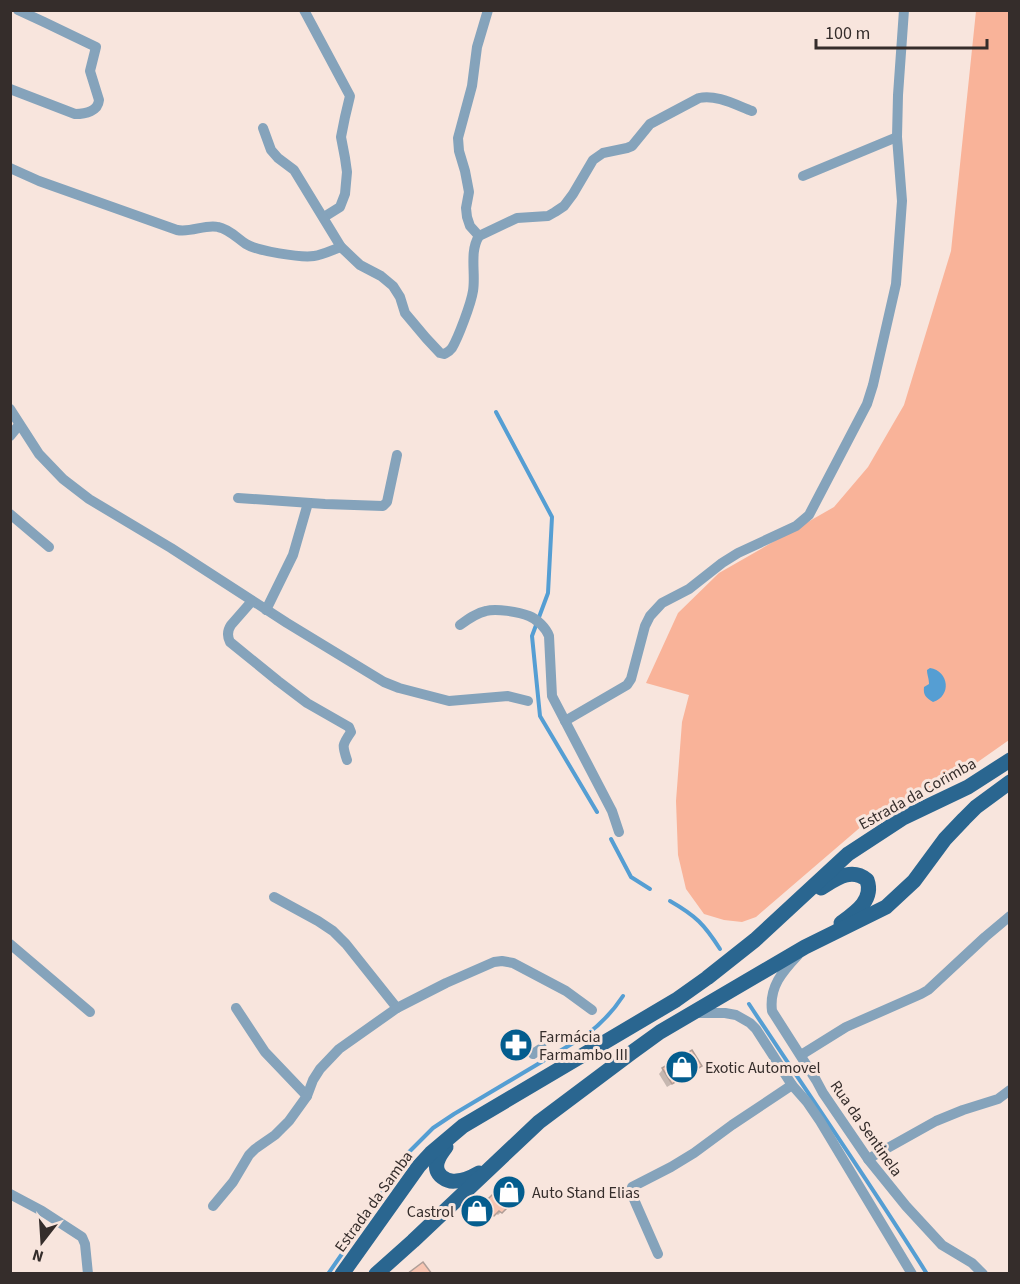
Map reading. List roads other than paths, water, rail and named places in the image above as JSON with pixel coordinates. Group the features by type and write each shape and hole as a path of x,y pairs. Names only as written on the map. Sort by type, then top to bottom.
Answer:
{"main road":[{"name":"Estrada da Corimba","path":"790,907 848,854 885,829 968,787 1010,760"},
{"path":"809,944 886,907 914,881 945,839 970,813 1010,782"},
{"path":"376,1274 539,1122 567,1100 660,1032 847,919 865,903 869,892 867,880 858,874 846,874 790,907"},
{"name":"Estrada da Samba","path":"342,1274 419,1166 463,1126 676,1000 747,947 790,907"},
{"path":"463,1126 439,1156 436,1169 440,1176 447,1180 463,1180 494,1163"}],"street":[{"path":"10,89 75,114 92,111 99,105 90,71 96,47 18,10"},
{"path":"304,10 350,96 341,137 347,172 345,194 340,207 324,217"},
{"path":"479,236 470,226 467,217 468,192 458,138 472,86 477,47 488,10"},
{"path":"565,721 627,686 631,679 645,626 650,616 662,603 689,589 738,553 796,526 809,514 867,404 896,284 902,201 897,137 904,10"},
{"path":"263,128 271,150 294,170 341,248 360,265 381,276 393,286 400,297 405,313 440,353 444,354 452,348 469,307 473,290 474,249 479,236 517,218 548,216 555,212 564,206 573,194 593,160 603,153 632,146 650,123 699,98 706,96 752,111"},
{"path":"803,176 897,137"},
{"path":"10,168 39,181 177,230 216,226 258,249 298,255 315,256 341,248"},
{"path":"10,409 39,454 63,479 89,499 384,682 449,701 508,696 528,701"},
{"path":"10,436 19,425"},
{"path":"238,498 380,507 385,505 397,455"},
{"path":"266,610 293,555 308,503"},
{"path":"10,514 50,547"},
{"path":"252,601 228,629 230,642 307,703 349,727 351,732 343,744 347,760"},
{"path":"460,625 474,615 499,610 531,616 545,629 549,636 552,696 612,811 619,832"},
{"path":"274,897 333,931 397,1008"},
{"path":"801,1055 846,1027 928,990 1010,916"},
{"path":"10,944 90,1012"},
{"name":"Rua da Sentinela","path":"809,944 779,979 773,991 772,1011 823,1093 868,1159 906,1206 942,1245 972,1263 982,1274"},
{"path":"213,1206 233,1182 249,1155 275,1135 289,1120 307,1096 320,1069 339,1049 397,1008 476,969 502,961 513,963 556,986 592,1010"},
{"path":"236,1008 265,1052 307,1096"},
{"path":"692,1013 725,1012 744,1018 756,1029 792,1085 820,1122 912,1274"},
{"path":"658,1254 631,1192 632,1187 694,1153 792,1085"},
{"path":"868,1159 936,1121 998,1099 1010,1090"},
{"path":"998,1099 1010,1102"},
{"path":"10,1194 42,1211 82,1237 85,1244 88,1274"}],"water":[{"path":"930,668 941,674 946,684 943,695 933,702 924,692 924,687 929,684 927,670"}],"waterway":[{"path":"496,412 552,517 548,593 532,636 540,716 597,812"},
{"path":"611,839 631,877 650,889"},
{"path":"670,901 699,921 720,949"},
{"path":"328,1274 404,1157 433,1128 585,1036 606,1018 623,996"},
{"path":"749,1004 927,1274"}],"place":[{"name":"Farmácia Farmambo III","path":"516,1045"},
{"name":"Exotic Automovel","path":"682,1067"},
{"name":"Auto Stand Elias","path":"509,1192"},
{"name":"Castrol","path":"477,1211"}]}
